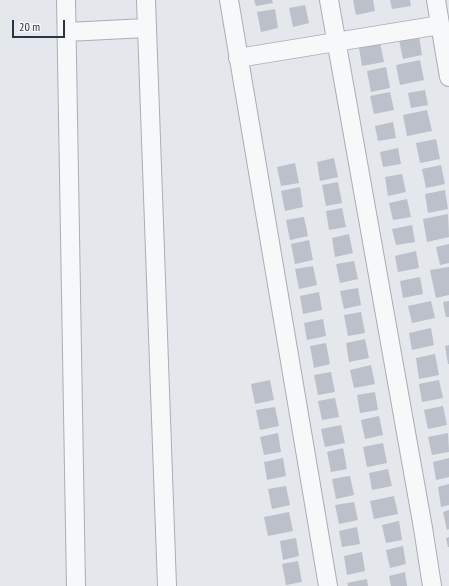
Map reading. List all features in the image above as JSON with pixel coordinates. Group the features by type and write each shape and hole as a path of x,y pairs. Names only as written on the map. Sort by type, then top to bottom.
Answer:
{"street":[{"path":"66,0 76,586"},
{"path":"146,0 167,586"},
{"path":"229,0 328,586"},
{"path":"329,0 432,586"},
{"path":"436,0 449,77"},
{"path":"238,58 440,25"},
{"path":"67,32 146,28"}],"building":[{"path":"254,0 272,0 273,3 256,6"},
{"path":"353,0 373,0 375,11 356,15"},
{"path":"390,0 410,0 411,6 392,9"},
{"path":"305,5 309,23 293,27 289,8"},
{"path":"275,9 278,28 261,32 257,12"},
{"path":"419,36 422,55 403,59 399,40"},
{"path":"380,43 384,62 362,66 359,48"},
{"path":"420,60 424,80 400,85 396,65"},
{"path":"386,67 390,88 371,92 367,71"},
{"path":"425,90 428,105 411,108 408,93"},
{"path":"390,92 394,110 374,114 370,96"},
{"path":"427,110 432,131 407,136 403,115"},
{"path":"393,122 396,138 378,141 375,126"},
{"path":"436,139 440,159 420,163 416,143"},
{"path":"398,148 401,164 383,167 380,152"},
{"path":"334,158 338,177 320,181 317,162"},
{"path":"295,163 299,183 281,186 277,167"},
{"path":"441,165 445,184 426,188 422,169"},
{"path":"402,174 406,192 388,196 385,177"},
{"path":"338,182 342,203 326,206 322,185"},
{"path":"300,187 303,207 285,211 281,191"},
{"path":"445,190 448,209 428,213 425,194"},
{"path":"407,199 411,217 393,220 389,203"},
{"path":"342,208 346,227 329,230 326,211"},
{"path":"448,214 449,237 427,242 423,219"},
{"path":"304,217 308,236 290,240 286,220"},
{"path":"412,225 415,242 396,245 392,229"},
{"path":"349,234 353,253 335,257 332,238"},
{"path":"309,240 313,260 295,264 291,244"},
{"path":"449,244 449,263 440,265 436,247"},
{"path":"416,251 419,268 398,272 395,256"},
{"path":"354,261 358,279 340,283 336,264"},
{"path":"313,266 317,285 299,289 295,269"},
{"path":"449,267 449,295 436,298 430,270"},
{"path":"420,277 423,294 403,298 400,281"},
{"path":"358,288 361,305 344,309 340,291"},
{"path":"319,292 322,310 303,314 300,296"},
{"path":"431,301 435,318 412,323 408,306"},
{"path":"449,301 449,317 446,317 443,302"},
{"path":"361,312 365,333 348,336 344,315"},
{"path":"323,319 326,336 307,340 304,323"},
{"path":"431,328 434,345 412,350 409,333"},
{"path":"365,339 369,358 349,362 346,343"},
{"path":"326,343 330,364 314,368 310,346"},
{"path":"449,345 449,364 448,364 445,346"},
{"path":"435,354 439,375 419,379 416,358"},
{"path":"371,365 375,384 354,388 350,370"},
{"path":"331,372 335,392 318,395 314,375"},
{"path":"270,380 274,400 255,404 251,384"},
{"path":"439,380 443,398 422,402 419,384"},
{"path":"375,392 378,410 360,413 357,395"},
{"path":"335,398 339,417 322,420 318,401"},
{"path":"443,406 447,425 428,429 424,410"},
{"path":"275,407 279,426 260,430 256,410"},
{"path":"379,416 383,435 365,439 361,420"},
{"path":"341,425 345,443 325,447 321,429"},
{"path":"278,433 281,452 264,455 260,437"},
{"path":"448,433 449,452 432,455 428,437"},
{"path":"383,443 387,463 367,467 363,447"},
{"path":"343,448 347,469 331,472 327,452"},
{"path":"283,458 286,476 267,480 264,462"},
{"path":"449,458 449,477 436,480 433,462"},
{"path":"388,469 392,486 372,490 369,473"},
{"path":"350,476 354,495 336,499 332,479"},
{"path":"449,484 449,505 441,507 438,487"},
{"path":"286,486 290,505 272,509 268,489"},
{"path":"394,496 398,514 374,519 370,501"},
{"path":"354,502 358,520 339,524 335,505"},
{"path":"449,510 449,529 447,530 443,512"},
{"path":"289,512 293,531 268,536 264,517"},
{"path":"399,521 402,540 386,543 382,525"},
{"path":"357,527 360,544 342,547 339,531"},
{"path":"449,537 449,547 448,547 446,538"},
{"path":"296,538 299,556 283,560 280,541"},
{"path":"403,546 406,564 390,568 386,550"},
{"path":"362,552 365,571 347,575 344,556"},
{"path":"298,561 302,582 286,585 282,564"},
{"path":"405,572 407,586 391,586 389,576"},
{"path":"367,579 368,586 348,586 347,583"}]}
